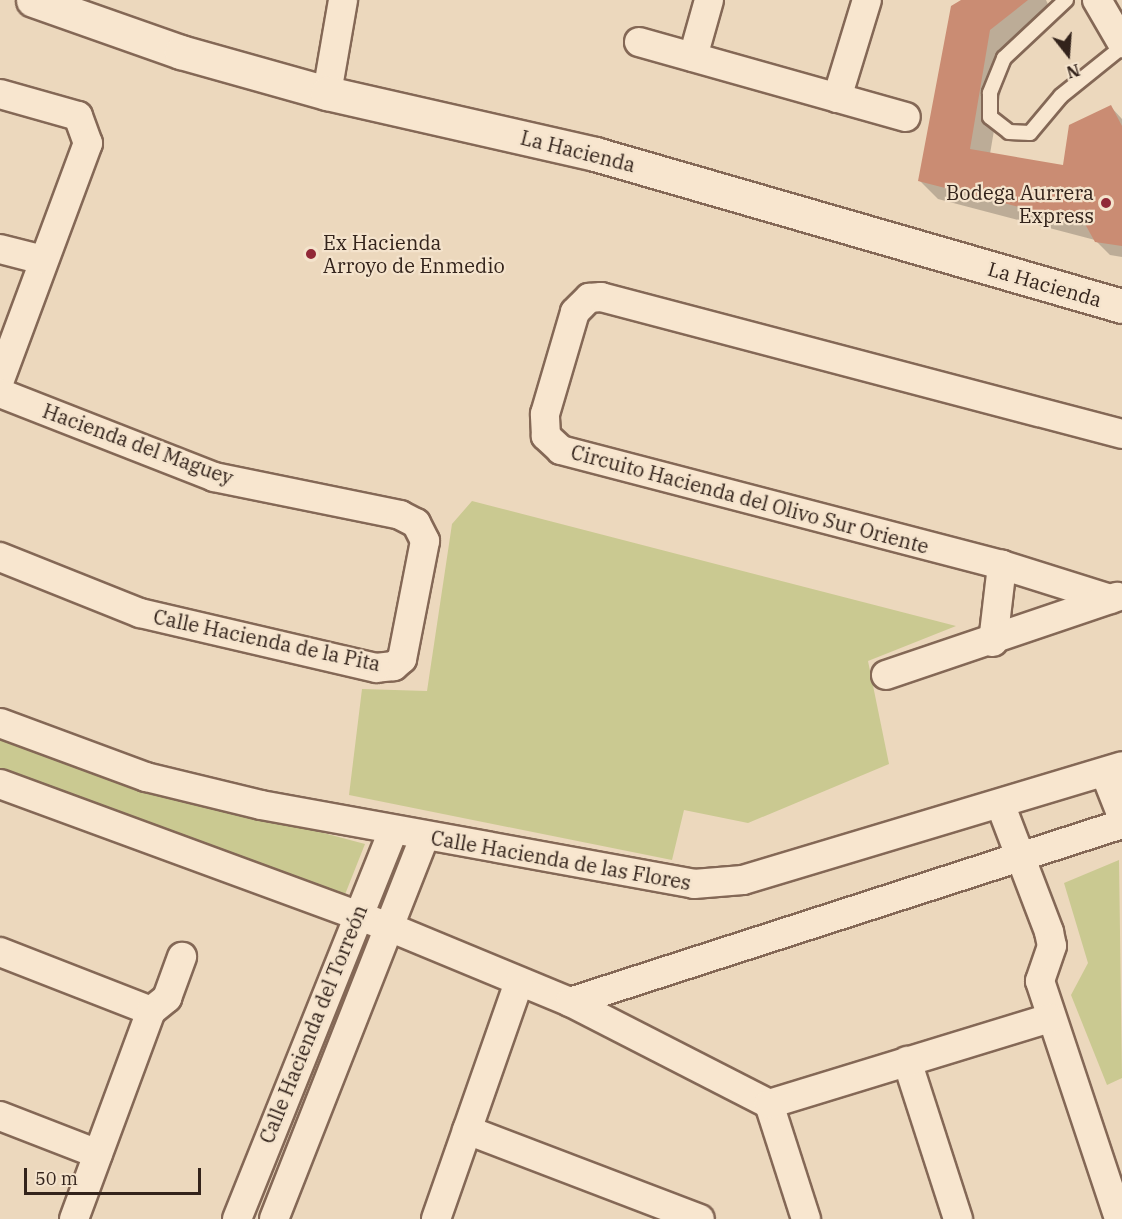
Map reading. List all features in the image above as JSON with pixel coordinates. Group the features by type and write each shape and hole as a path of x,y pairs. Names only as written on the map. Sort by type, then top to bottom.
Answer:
{"street":[{"name":"La Hacienda","path":"33,0 181,52 327,93 595,154 1122,306"},
{"path":"327,93 343,0"},
{"path":"693,57 709,0"},
{"path":"837,98 867,0"},
{"path":"1097,0 1122,43"},
{"path":"639,42 906,117"},
{"path":"0,94 78,116 86,126 88,143 0,380"},
{"path":"0,249 43,260"},
{"name":"Circuito Hacienda del Olivo Sur Oriente","path":"1116,597 561,450 546,436 545,414 575,312 589,298 601,297 1122,434"},
{"name":"Hacienda del Maguey","path":"0,393 214,477 400,515 416,523"},
{"name":"Calle Hacienda de la Pita","path":"0,557 140,613 376,668 394,666 402,658 425,541 416,523"},
{"path":"993,642 1002,565"},
{"path":"886,675 993,642 1116,597"},
{"name":"Calle Hacienda de las Flores","path":"0,723 146,777 393,830 714,884 1001,806 1114,770"},
{"path":"1114,770 1122,816"},
{"path":"0,784 355,917 389,927 570,1002 769,1104 1050,1018"},
{"path":"1001,806 1021,854 1052,946 1040,981 1050,1018 1119,1219"},
{"path":"570,1002 1021,854 1122,824"},
{"name":"Calle Hacienda del Torreón","path":"237,1219 355,917 393,830"},
{"name":"Calle Hacienda del Torreón","path":"274,1219 425,836"},
{"path":"0,952 151,1011"},
{"path":"74,1219 151,1011 167,998 182,957"},
{"path":"436,1219 519,982"},
{"path":"907,1061 958,1219"},
{"path":"769,1104 781,1149 806,1219"},
{"path":"0,1116 98,1154"},
{"path":"466,1130 700,1219"}],"lane":[{"path":"1066,0 1004,58 990,93 990,117 1009,132 1030,133 1061,96 1122,47"}],"shaded area":[{"path":"472,501 956,626 868,661 889,764 748,823 684,810 672,860 349,795 362,689 427,691 452,524"},
{"path":"0,735 136,783 365,844 342,902 0,773"},
{"path":"1119,860 1122,1078 1107,1085 1071,995 1088,963 1064,883"}],"building":[{"path":"961,0 1028,0 990,30 970,149 1063,165 1069,125 1111,105 1122,126 1122,246 1095,242 1085,224 918,181 951,6"}],"place":[{"name":"Bodega Aurrera Express","path":"1106,203"},
{"name":"Ex Hacienda Arroyo de Enmedio","path":"311,254"}]}
